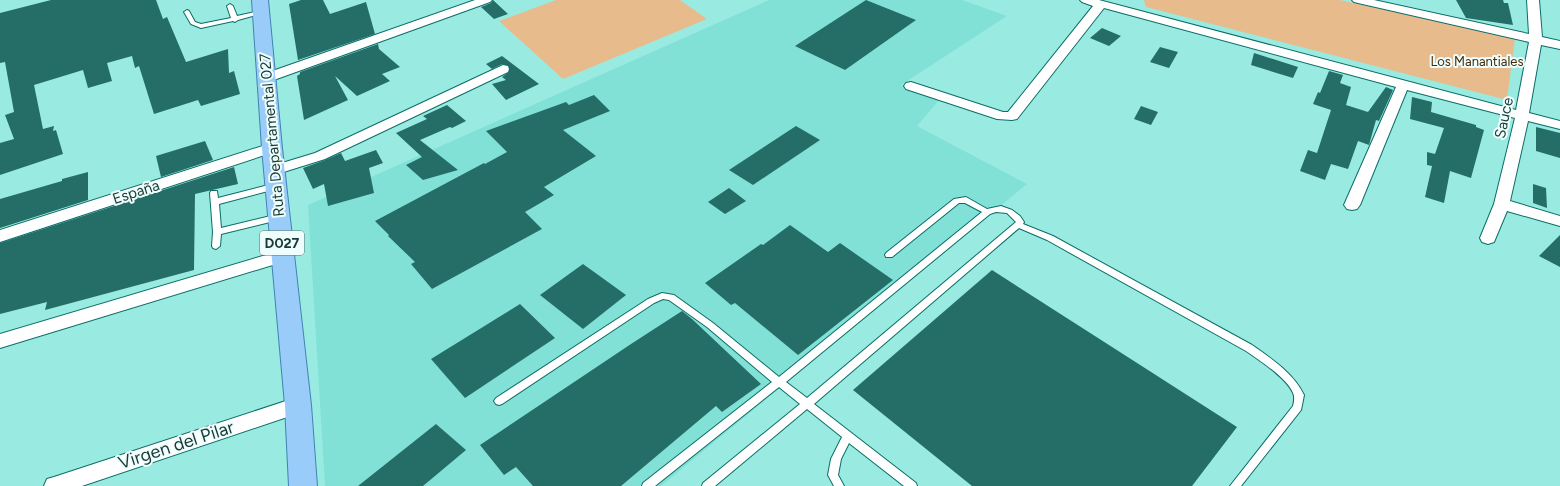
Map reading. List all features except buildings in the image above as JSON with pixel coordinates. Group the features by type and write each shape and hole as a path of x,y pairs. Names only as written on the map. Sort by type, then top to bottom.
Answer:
{"main road":[{"name":"Ruta Departamental 027","path":"260,7 272,148 298,405 303,486"}],"street":[{"path":"266,78 486,0"},
{"path":"1086,0 1100,5 1130,6 1403,85 1560,125"},
{"path":"1358,0 1560,45"},
{"name":"Sauce","path":"1488,238 1502,204 1522,115 1536,40 1533,0"},
{"path":"911,86 1002,116 1012,116 1100,5"},
{"path":"275,178 503,68"},
{"path":"1352,204 1403,85"},
{"name":"España","path":"0,236 272,148"},
{"path":"1502,204 1560,221"},
{"path":"0,341 283,256"},
{"name":"Virgen del Pilar","path":"54,486 298,405"}],"lane":[{"path":"230,6 235,20"},
{"path":"188,12 193,23 201,26 235,20 260,7"},
{"path":"215,202 275,178"},
{"path":"214,193 217,232 216,246"},
{"path":"889,255 957,201 966,200 987,212"},
{"path":"647,486 779,382 987,212 994,208 1003,208 1018,218 1020,222 1018,225 808,403 706,486"},
{"path":"217,232 280,217"},
{"path":"1018,225 1050,238 1249,348 1275,367 1290,382 1299,395 1298,407 1235,486"},
{"path":"500,401 651,301 662,296 672,297 710,325 779,382 808,403 912,486"},
{"path":"839,486 833,474 836,458 848,435"}],"shaded area":[{"path":"769,0 962,0 1007,16 901,85 941,98 917,126 1027,184 661,486 325,486 308,205"}],"green space":[{"path":"556,0 680,0 707,19 563,79 499,21"},
{"name":"Los Manantiales","path":"1144,0 1340,0 1515,38 1507,100 1146,7"}]}
